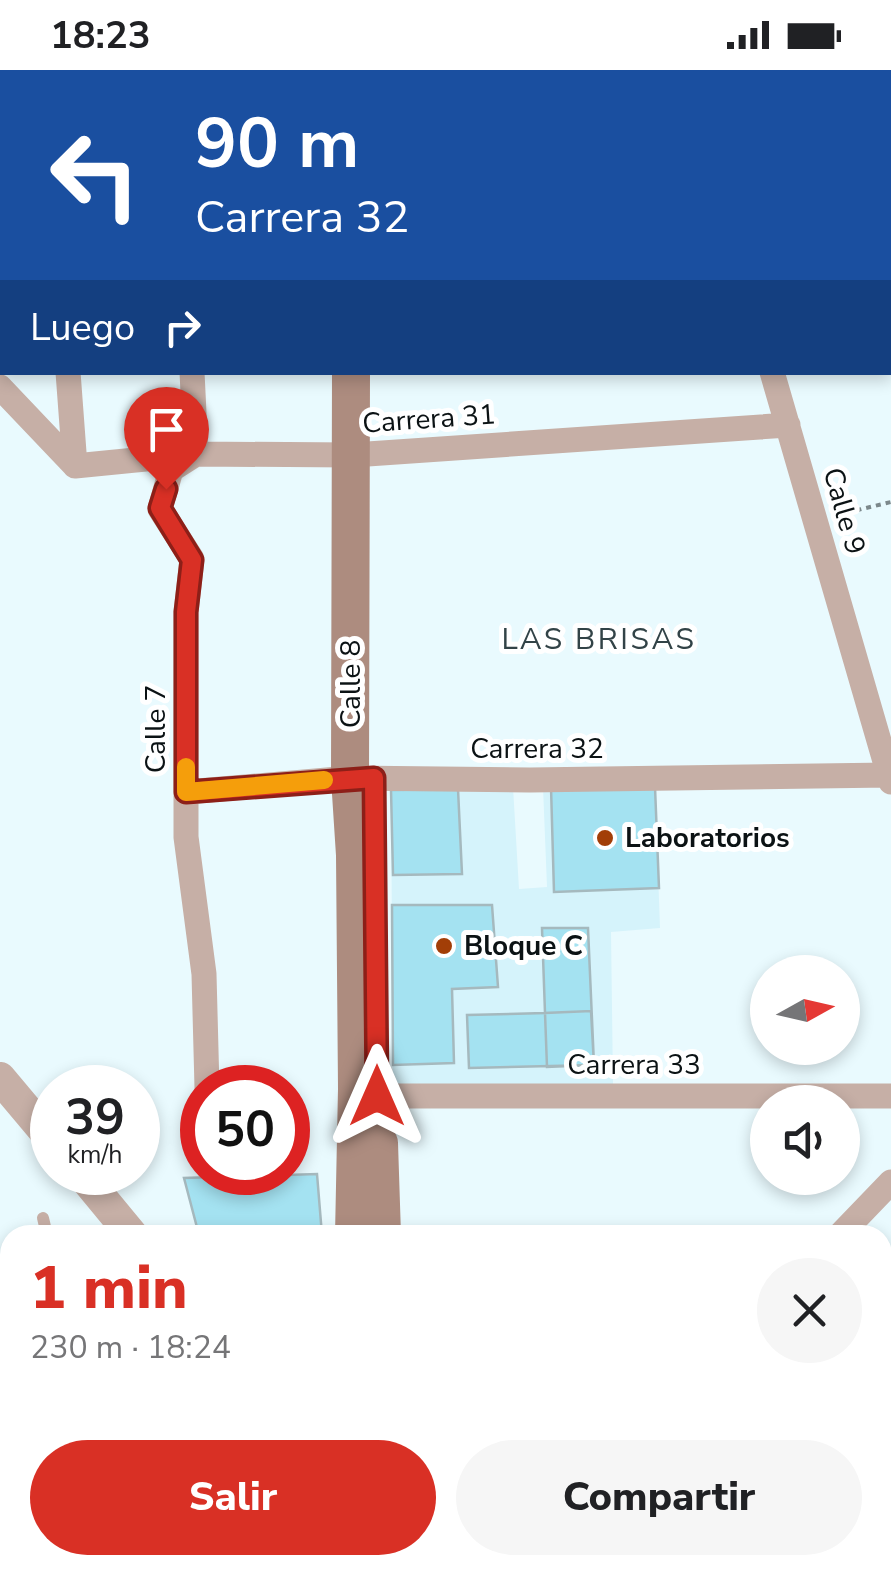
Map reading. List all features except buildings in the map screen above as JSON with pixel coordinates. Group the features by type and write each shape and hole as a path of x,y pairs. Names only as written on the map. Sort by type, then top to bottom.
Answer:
{"main road":[{"name":"Calle 8","path":"352,375 365,454"},
{"name":"Calle 8","path":"377,375 365,454 362,778 382,1225"},
{"name":"Calle 8","path":"354,1225 358,1090 355,854 362,778"}],"street":[{"path":"68,375 75,466"},
{"path":"192,375 196,454"},
{"name":"Calle 9","path":"773,375 890,778"},
{"path":"0,386 75,466"},
{"name":"Carrera 31","path":"75,466 196,454 365,454 788,425"},
{"name":"Calle 7","path":"196,454 172,470 160,508 192,560 186,612 186,837 204,974 206,1065"},
{"name":"Carrera 32","path":"186,792 362,778 890,778"},
{"path":"0,1078 30,1114"},
{"name":"Carrera 33","path":"377,1096 891,1096"},
{"path":"850,1225 891,1182"},
{"path":"99,1195 124,1225"}],"lane":[{"path":"43,1218 44,1225"}],"path":[{"path":"816,520 891,502"}],"shaded area":[{"path":"513,787 519,889 547,887 543,787 655,787 660,928 611,932 613,1084 393,1086 391,790"}],"slow traffic":[{"path":"186,767 186,792 324,780"}],"place":[{"name":"Laboratorios","path":"605,838"},
{"name":"Bloque C","path":"444,946"}],"district":[{"name":"LAS BRISAS","path":"599,639"}],"route":[{"path":"166,489 160,508 192,560 186,612 186,792 374,778 377,1096"}]}
